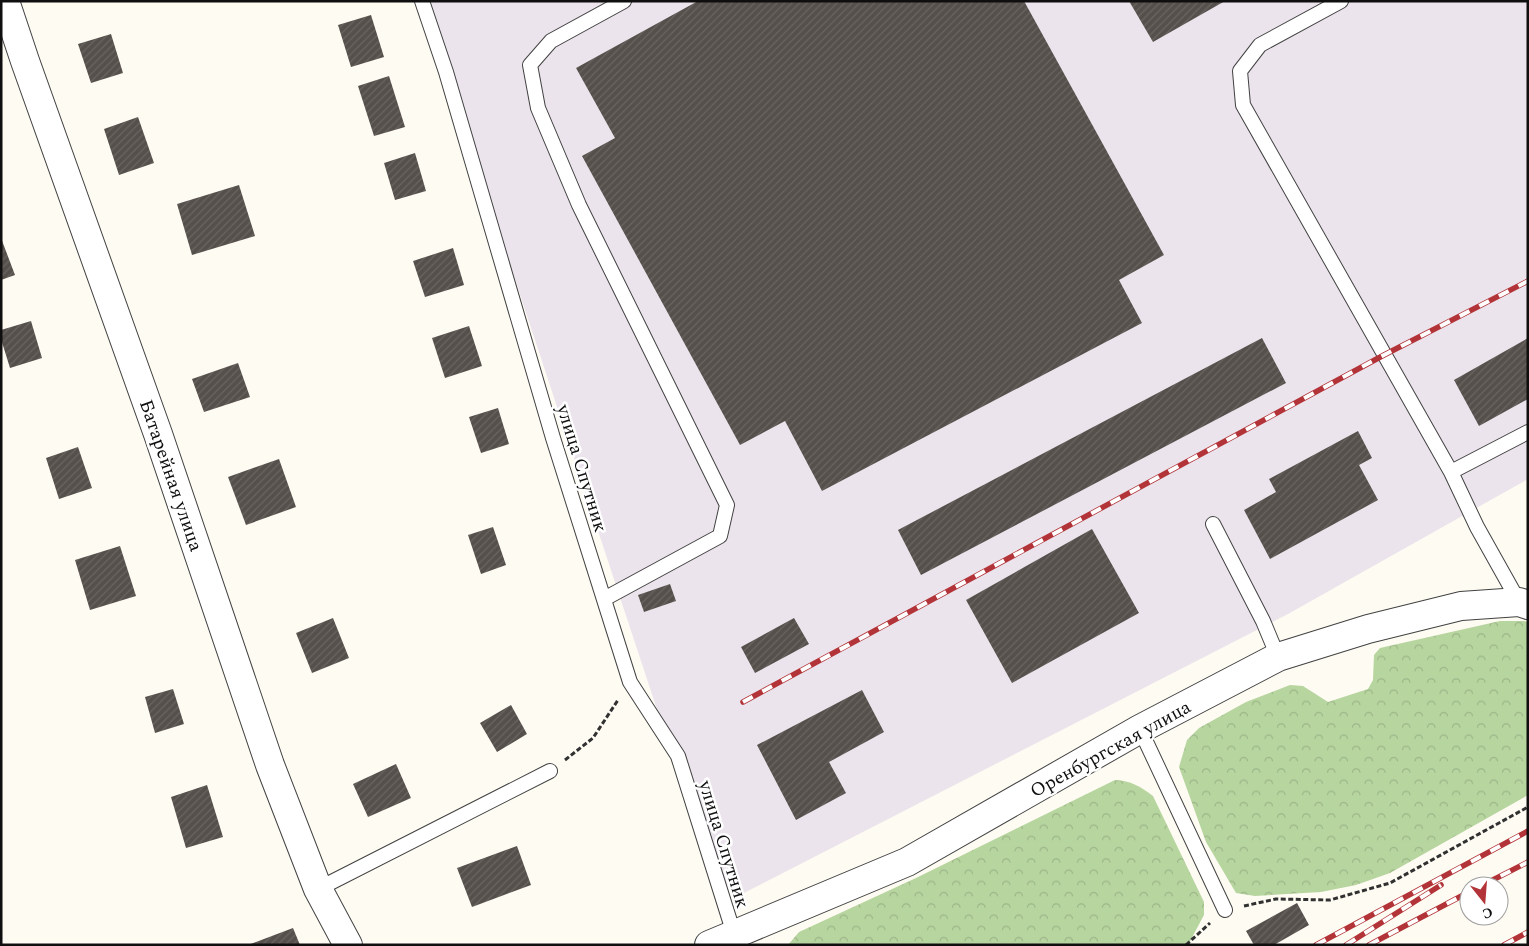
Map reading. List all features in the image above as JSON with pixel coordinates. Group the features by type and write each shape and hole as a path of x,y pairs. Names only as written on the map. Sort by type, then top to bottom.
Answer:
{"street":[{"name":"Батарейная улица","path":"5,1 28,71 158,434 270,765 318,889 348,945"},
{"name":"Оренбургская улица","path":"709,945 738,939 906,862 1140,729 1278,657 1368,629 1461,606 1524,604"}],"lane":[{"name":"улица Спутник","path":"422,1 446,72 553,438 630,682 678,756 738,939"},
{"path":"604,599 720,536 727,505 579,205 538,108 530,65 551,41 624,1"},
{"path":"1341,1 1260,46 1240,71 1243,105 1451,472 1477,527 1524,604"},
{"path":"1451,472 1528,432"},
{"path":"1213,524 1263,621 1278,657"},
{"path":"1140,729 1225,910"},
{"path":"318,889 550,771"}],"path":[{"path":"550,771 593,738 630,682"},
{"path":"1186,945 1225,910 1276,899 1330,900 1390,883 1528,808"}],"shaded area":[{"path":"423,1 1528,1 1528,479 1288,614 742,894 712,876"}],"green space":[{"path":"1500,621 1528,622 1528,795 1390,873 1356,885 1321,892 1255,896 1236,893 1206,842 1179,767 1187,740 1199,728 1246,702 1290,685 1303,686 1328,702 1368,689 1373,680 1374,655 1380,648"},
{"path":"1115,780 1135,785 1153,796 1204,902 1204,915 1188,945 788,945 799,932 916,878"}],"building":[{"path":"698,1 1024,1 1164,255 1119,280 1142,323 822,491 785,421 740,445 582,156 615,138 576,68"},
{"path":"1129,1 1225,1 1153,42"},
{"path":"371,15 384,57 351,67 338,25"},
{"path":"111,34 123,73 91,83 78,44"},
{"path":"389,76 405,127 374,136 358,86"},
{"path":"138,117 154,163 119,175 104,129"},
{"path":"415,153 426,191 395,200 384,163"},
{"path":"239,185 255,236 192,255 177,204"},
{"path":"1,238 15,275 1,280"},
{"path":"453,248 464,285 425,297 413,261"},
{"path":"31,321 42,358 10,368 1,339 1,330"},
{"path":"469,326 482,366 445,378 432,338"},
{"path":"1262,338 1286,383 921,575 898,530"},
{"path":"1528,338 1528,399 1479,426 1454,380"},
{"path":"238,363 250,397 204,412 192,379"},
{"path":"498,408 509,444 481,453 469,417"},
{"path":"1358,431 1372,458 1359,465 1378,500 1270,559 1244,510 1276,492 1269,479"},
{"path":"78,447 92,488 59,499 46,458"},
{"path":"279,459 296,507 246,525 228,477"},
{"path":"493,527 506,565 481,574 468,535"},
{"path":"1092,529 1139,613 1012,683 966,600"},
{"path":"120,546 136,596 90,610 75,560"},
{"path":"670,584 676,601 644,612 638,595"},
{"path":"333,618 349,658 312,673 296,633"},
{"path":"794,618 809,644 755,673 741,647"},
{"path":"173,689 184,724 155,733 145,697"},
{"path":"862,690 884,732 829,762 846,793 796,820 757,745"},
{"path":"511,705 527,734 497,752 480,723"},
{"path":"396,764 411,798 368,817 353,784"},
{"path":"207,785 223,837 186,848 171,797"},
{"path":"517,846 531,885 472,907 457,868"},
{"path":"1297,903 1309,925 1274,945 1254,945 1246,931"},
{"path":"293,928 300,945 248,945"}],"railway":[{"path":"743,702 1384,355 1528,281"},
{"path":"1316,945 1528,831"},
{"path":"1501,876 1528,862"},
{"path":"1346,945 1441,885"},
{"path":"1369,945 1459,897"},
{"path":"1504,945 1528,932"}]}
